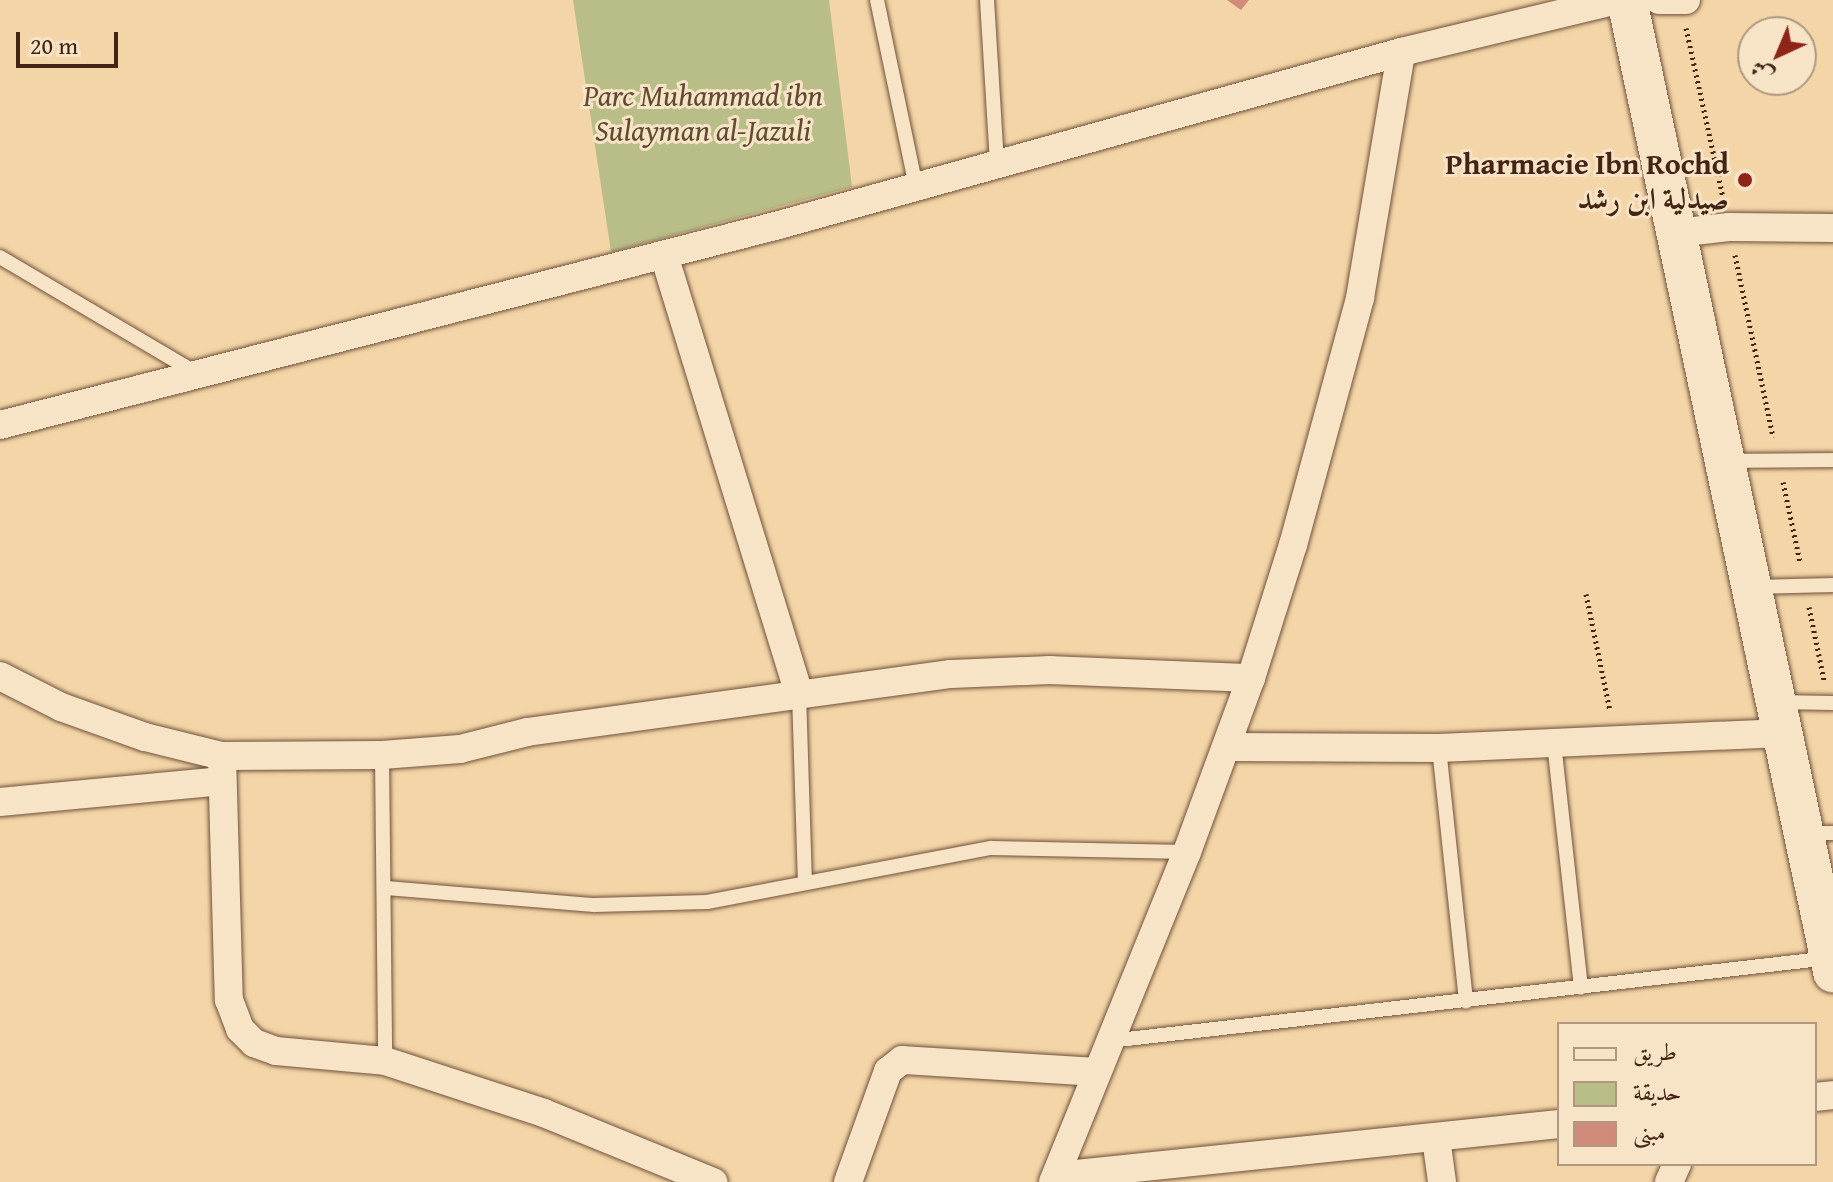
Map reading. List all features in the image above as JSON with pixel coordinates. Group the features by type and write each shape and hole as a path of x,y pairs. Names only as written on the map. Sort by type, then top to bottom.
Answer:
{"main road":[{"path":"1627,0 1780,718 1818,833 1832,963"}],"street":[{"path":"0,425 664,255 1401,52 1618,0"},
{"path":"1401,52 1360,298 1251,678 1187,852 1108,1041 1055,1179 1557,1124"},
{"path":"1677,233 1729,227 1833,228"},
{"path":"664,255 799,693"},
{"path":"0,802 222,768 460,749 527,732 951,674 1050,670 1251,678"},
{"path":"0,676 61,707 222,768"},
{"path":"1226,747 1439,748 1616,740 1780,718"},
{"path":"222,768 229,1000 240,1029 254,1043 276,1051 385,1061 544,1113 673,1174 713,1182"},
{"path":"848,1182 888,1071 902,1060 1096,1072"},
{"path":"1436,1138 1442,1182"}],"lane":[{"path":"877,0 916,186"},
{"path":"987,0 997,163"},
{"path":"0,257 200,375"},
{"path":"1725,461 1833,460"},
{"path":"1752,587 1833,585"},
{"path":"799,693 805,883"},
{"path":"1780,718 1831,703"},
{"path":"1554,743 1581,988"},
{"path":"1439,748 1466,1002"},
{"path":"382,755 386,888 385,1061"},
{"path":"386,888 594,905 707,902 991,848 1187,852"},
{"path":"1108,1041 1832,963"}],"path":[{"path":"1675,0 1729,227 1831,703"},
{"path":"1586,594 1616,740"}],"green space":[{"name":"Parc Muhammad ibn Sulayman al-Jazuli","path":"573,0 829,0 852,187 611,252"}],"building":[{"path":"1227,0 1249,0 1241,10"}],"place":[{"name":"Pharmacie Ibn Rochd صيدلية ابن رشد","path":"1745,180"}]}
